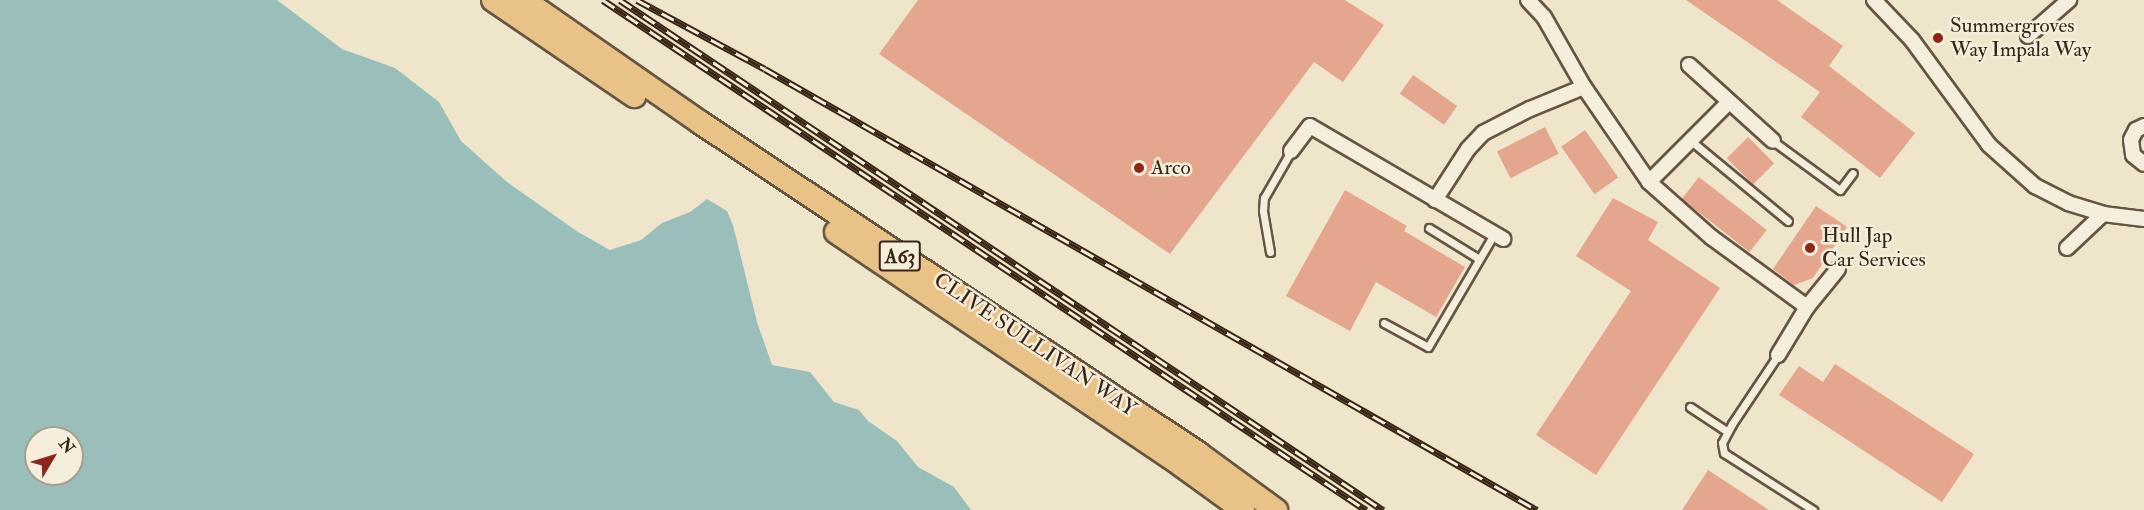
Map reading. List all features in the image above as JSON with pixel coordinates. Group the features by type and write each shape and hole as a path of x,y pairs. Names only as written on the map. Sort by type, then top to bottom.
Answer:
{"highway":[{"name":"CLIVE SULLIVAN WAY","path":"493,0 1172,458 1243,510"},
{"name":"CLIVE SULLIVAN WAY","path":"524,0 701,123 1198,453 1276,510"}],"street":[{"path":"1528,0 1544,17 1584,87 1649,182 1719,243 1807,307"},
{"path":"1874,0 1912,40 1989,145 2036,186 2068,203 2103,214 2144,219"},
{"path":"2028,36 2069,0"},
{"path":"1689,65 1728,103 1773,141"},
{"path":"1435,200 1468,149 1483,133 1530,109 1584,87"},
{"path":"1649,182 1728,103"},
{"path":"1291,151 1310,126 1499,237"},
{"path":"2144,126 2136,130 2131,141 2133,155 2144,164"},
{"path":"2067,248 2103,214"},
{"path":"1778,355 1807,307 1839,269"}],"lane":[{"path":"1690,141 1788,221"},
{"path":"1773,141 1840,190 1853,173"},
{"path":"1270,252 1263,211 1264,198 1291,151"},
{"path":"1430,228 1479,260"},
{"path":"1384,323 1428,347 1479,260 1499,237"},
{"path":"1778,355 1722,442 1724,453 1813,510"},
{"path":"1690,407 1728,432"}],"water":[{"path":"0,0 277,0 342,49 395,68 439,102 461,141 507,182 578,232 610,250 641,240 662,223 690,212 707,199 727,211 733,225 757,322 772,365 810,372 834,402 859,410 868,421 897,441 918,467 954,487 971,510 0,510"}],"building":[{"name":"Arco","path":"918,0 1345,0 1384,25 1343,82 1314,62 1170,254 879,54"},
{"path":"1686,0 1777,0 1843,46 1829,66 1915,133 1880,178 1801,117 1820,92"},
{"path":"1413,75 1457,106 1444,125 1400,94"},
{"path":"1545,127 1559,154 1511,178 1497,152"},
{"path":"1585,130 1618,178 1595,194 1561,147"},
{"path":"1748,137 1774,163 1753,184 1727,158"},
{"path":"1699,177 1767,230 1750,252 1682,199"},
{"path":"1345,190 1407,226 1404,231 1465,267 1436,317 1376,282 1350,331 1286,296"},
{"path":"1613,198 1658,222 1648,240 1720,288 1596,475 1536,435 1631,291 1576,256"},
{"name":"Hull Jap Car Services","path":"1816,206 1847,227 1813,278 1794,285 1773,269"},
{"path":"1835,364 1974,454 1942,502 1779,395 1799,366 1823,382"},
{"path":"1708,470 1769,510 1682,510"}],"railway":[{"path":"603,0 1366,510"},
{"path":"620,0 1383,510"},
{"path":"637,0 765,69 1537,510"}],"place":[{"name":"Summergroves Way Impala Way","path":"1938,38"},
{"name":"Arco","path":"1139,168"},
{"name":"Hull Jap Car Services","path":"1810,248"}]}
